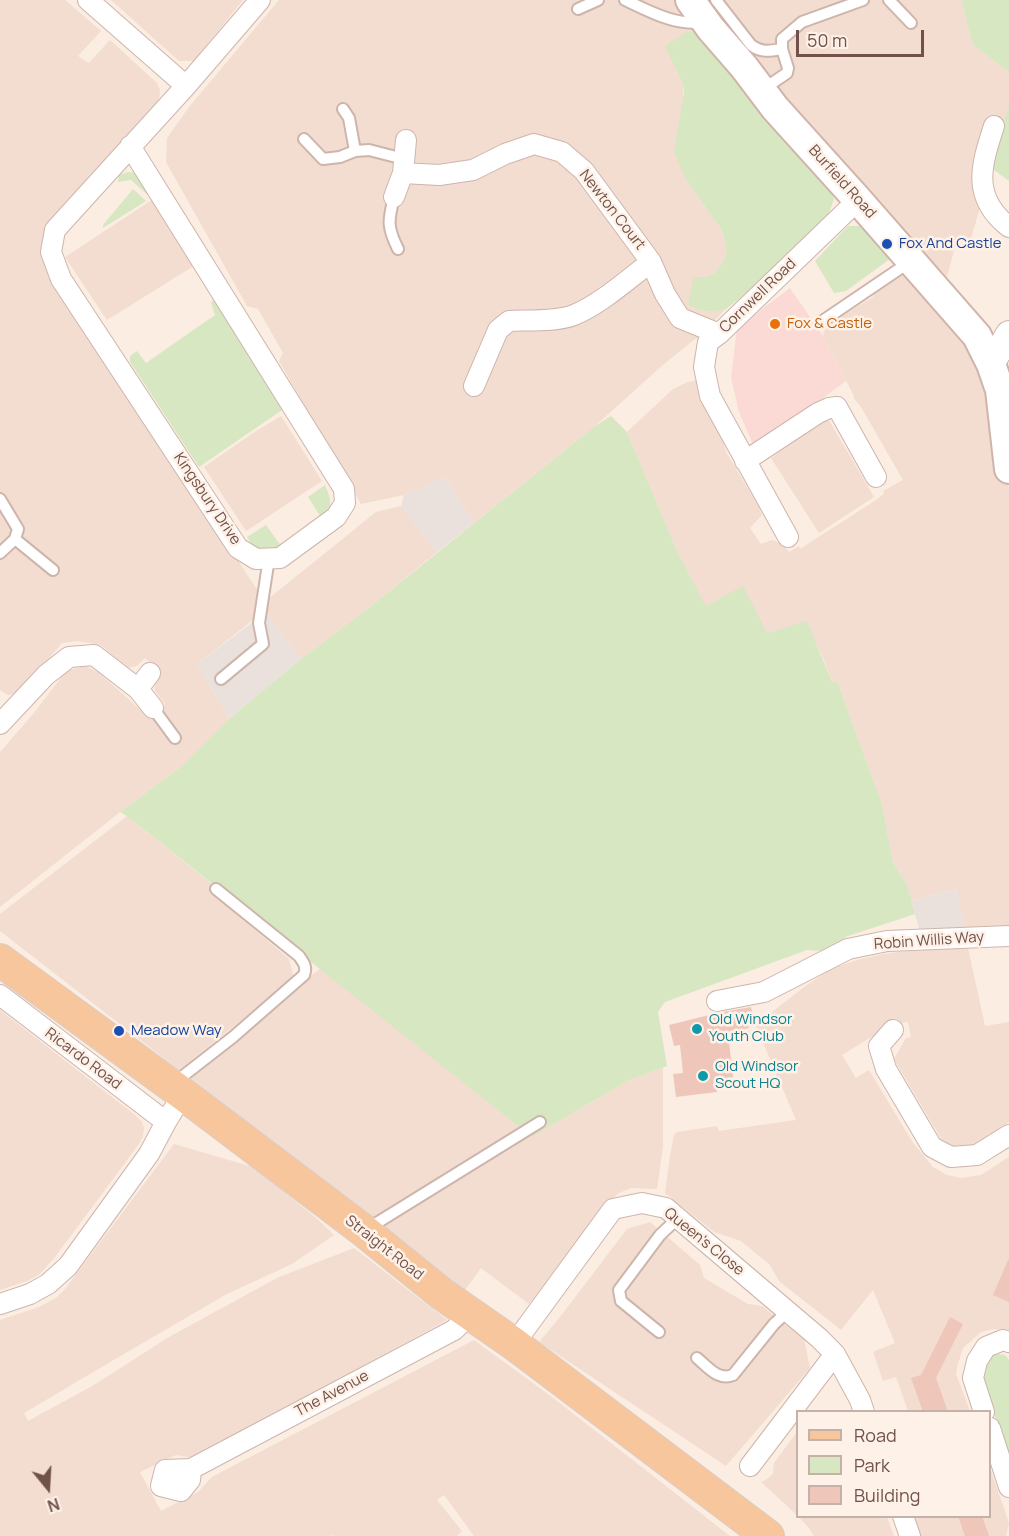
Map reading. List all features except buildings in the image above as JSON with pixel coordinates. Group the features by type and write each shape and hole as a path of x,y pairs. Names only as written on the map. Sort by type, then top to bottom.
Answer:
{"main road":[{"name":"Burfield Road","path":"704,7 775,108 978,336 1000,390 1009,469"},
{"name":"Straight Road","path":"0,960 177,1090 470,1315 514,1344 768,1536"}],"street":[{"path":"88,0 186,86"},
{"name":"Kingsbury Drive","path":"260,0 186,86 55,230 51,252 61,279 238,548 256,559 269,558"},
{"path":"994,126 982,169 983,187 989,207 1009,227"},
{"name":"Newton Court","path":"405,157 439,175 473,170 505,154 534,144 561,152 584,171 651,261 680,318 719,334"},
{"path":"130,146 344,489 345,503 336,517 280,558 269,558"},
{"path":"394,197 405,157"},
{"name":"Cornwell Road","path":"788,537 710,396 704,368 708,342 858,200"},
{"path":"474,386 498,330 509,321 546,320 573,315 605,297 651,261"},
{"path":"991,364 1009,334"},
{"path":"745,461 818,413 837,407 876,477"},
{"path":"2,719 46,675 69,657 94,655 144,681 153,708"},
{"name":"Robin Willis Way","path":"717,1001 764,992 848,949 887,941 1009,936"},
{"name":"Ricardo Road","path":"0,995 165,1122"},
{"path":"894,1030 879,1046 886,1070 932,1147 951,1157 977,1155 1009,1135"},
{"path":"0,1304 48,1284 68,1266 149,1154 165,1122 177,1090"},
{"name":"Queen's Close","path":"514,1344 613,1209 642,1203 666,1208 819,1338 835,1354 863,1410"},
{"name":"The Avenue","path":"191,1469 454,1330 470,1315"},
{"path":"983,1410 973,1378 977,1361 986,1347 1003,1340 1009,1342"},
{"path":"750,1466 835,1354"},
{"path":"991,1431 1009,1487"},
{"path":"904,1518 910,1536"}],"lane":[{"path":"578,9 598,0"},
{"path":"625,0 669,20 693,23 704,7 758,50 782,49"},
{"path":"762,91 787,73 782,39 802,22 846,3 863,0"},
{"path":"890,0 911,23"},
{"path":"343,109 350,118 355,151"},
{"path":"304,139 323,159 369,150 405,157"},
{"path":"394,197 389,226 398,249"},
{"path":"824,320 912,261"},
{"path":"0,499 18,529 15,539 0,553"},
{"path":"15,539 53,570"},
{"path":"221,679 263,644 259,623 269,558"},
{"path":"153,708 175,738"},
{"path":"177,1090 304,975 306,970 299,956 216,889"},
{"path":"364,1232 540,1122"},
{"path":"659,1332 621,1301 619,1290 660,1236 678,1218"},
{"path":"698,1358 718,1376 726,1378 733,1375 774,1324 788,1311"}],"shaded area":[{"path":"0,0 65,0 101,31 78,56 89,63 110,40 157,83 160,90 159,103 43,257 49,273 258,591 253,620 197,664 229,719 182,766 0,907 0,752 66,671 85,666 98,672 151,719 165,704 155,691 154,682 159,671 145,658 137,666 128,668 101,645 77,641 62,643 23,689 16,694 8,695 0,690"},
{"path":"111,0 243,0 194,61 179,61"},
{"path":"279,0 682,0 704,30 676,69 683,84 685,178 722,231 727,250 718,269 705,277 688,303 699,310 715,312 726,309 699,336 595,426 474,523 446,477 404,495 361,504 279,361 283,353 258,309 247,306 166,162 167,138 189,107"},
{"path":"711,0 961,0 973,45 1009,72 1009,105 971,239 958,235 947,277 785,104"},
{"path":"158,196 197,264 107,320 65,257"},
{"path":"911,271 975,348 1005,462 1009,490 1009,932 966,934 956,889 911,900 907,885 893,862 882,804 837,681 832,682 806,622 767,633 706,607 677,551 627,432 673,389 688,382 710,378 714,409 726,452 762,515 750,528 761,544 772,540 782,544 789,552 799,546 800,549 876,500 884,494 883,491 903,480 853,397 823,336 824,331 832,322 873,297 875,290"},
{"path":"790,288 823,336 846,381 765,441 753,445 739,412 731,378 737,328"},
{"path":"281,416 322,481 246,531 204,467"},
{"path":"827,417 874,497 819,533 771,458"},
{"path":"446,477 474,523 437,552 401,506 404,495"},
{"path":"401,506 437,552 301,659 266,612 268,599 376,512"},
{"path":"266,612 301,659 229,719 197,664"},
{"path":"127,816 233,901 227,906 289,959 294,978 179,1070 0,931 0,914"},
{"path":"956,889 966,934 921,936 911,900"},
{"path":"968,948 985,1026 1009,1022 1009,1122 974,1146 955,1150 943,1142 894,1059 906,1038 911,1037 908,1022 893,1024 842,1055 856,1078 869,1070 913,1143 933,1167 947,1175 961,1178 981,1175 1009,1157 1009,1330 994,1329 981,1332 963,1348 956,1374 970,1410 908,1410 896,1377 883,1381 873,1352 895,1343 873,1290 841,1330 779,1281 770,1265 741,1241 714,1232 665,1193 670,1155 674,1135 677,1132 717,1126 719,1131 796,1120 756,1026 758,1023 831,969 883,954 921,949"},
{"path":"321,968 532,1137 629,1080 663,1067 663,1147 657,1189 631,1188 619,1193 611,1200 529,1304 481,1268 465,1290 424,1261 187,1075"},
{"path":"0,1010 135,1115 144,1128 139,1144 40,1274 0,1290"},
{"path":"174,1144 253,1167 276,1183 334,1235 292,1264 227,1294 24,1413 28,1421 94,1385 169,1337 277,1278 354,1248 447,1320 311,1394 314,1400 236,1440 231,1436 195,1458 176,1455 140,1472 161,1511 198,1492 212,1477 474,1340 552,1397 730,1536 474,1536 444,1495 437,1500 462,1531 457,1536 0,1536 0,1320 39,1307 56,1298 65,1289"},
{"path":"650,1222 700,1265 704,1278 748,1304 762,1306 804,1339 810,1368 726,1466 539,1342 627,1229"},
{"path":"796,1433 796,1514 761,1482 773,1474 774,1463"},
{"path":"991,1471 1009,1523 1006,1536 917,1536 910,1518 991,1518"},
{"path":"800,1518 887,1518 894,1536 814,1536"}],"green space":[{"path":"961,0 1009,0 1009,72 973,45"},
{"path":"704,30 821,176 834,199 829,213 766,278 726,309 715,312 699,310 688,304 694,277 713,274 724,260 727,250 722,231 685,178 674,151 684,93 683,84 665,46 687,32"},
{"path":"1009,105 1009,181 990,167"},
{"path":"128,172 139,173 159,191 150,197 131,180 118,182 119,175"},
{"path":"133,189 146,201 103,228 103,225"},
{"path":"848,226 862,226 894,256 846,291 834,293 815,261"},
{"path":"214,299 222,303 282,410 199,467 130,362 130,356 137,351 146,363 215,315 211,303"},
{"path":"611,416 627,432 677,551 706,606 743,586 767,633 807,621 832,682 837,681 882,804 893,862 907,885 915,914 845,937 848,948 836,952 807,950 665,1002 658,1012 667,1066 629,1080 532,1137 120,812 182,766 229,719 301,659 371,606 595,426"},
{"path":"325,485 330,503 324,522 308,497"},
{"path":"266,525 284,550 264,554 254,548 247,537"},
{"path":"990,1355 1005,1355 1009,1360 1009,1456 981,1377"}],"place":[{"name":"Fox And Castle","path":"887,244"},
{"name":"Fox & Castle","path":"775,324"},
{"name":"Old Windsor Youth Club","path":"697,1029"},
{"name":"Meadow Way","path":"119,1031"},
{"name":"Old Windsor Scout HQ","path":"703,1076"}]}
